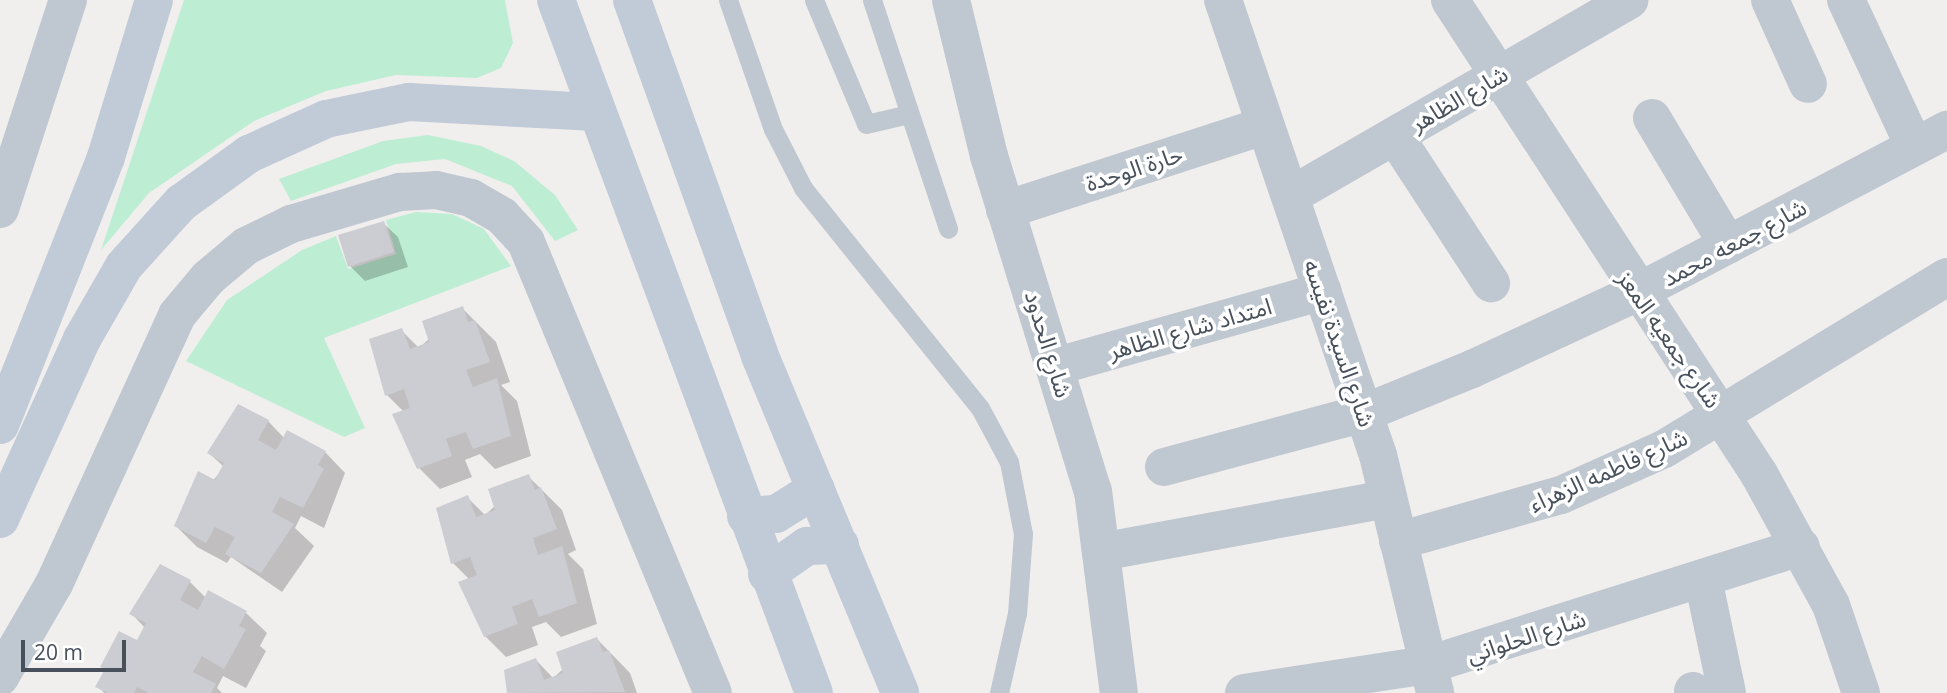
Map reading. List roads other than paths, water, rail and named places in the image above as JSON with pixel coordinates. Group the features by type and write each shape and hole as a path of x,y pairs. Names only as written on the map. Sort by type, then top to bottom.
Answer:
{"street":[{"path":"0,209 68,0"},
{"path":"0,425 106,157 154,0"},
{"path":"556,0 767,574 814,693"},
{"path":"632,0 760,356 900,693"},
{"name":"شارع الحدود","path":"951,0 1005,210 1057,366 1093,491 1119,693"},
{"name":"شارع السيدة نفيسه","path":"1223,0 1364,413 1432,679"},
{"name":"شارع جمعيه المعز","path":"1450,0 1496,76 1638,292 1724,416 1801,547 1831,605 1861,693"},
{"name":"شارع الظاهر","path":"1290,196 1629,0"},
{"path":"1770,0 1808,84"},
{"path":"1846,0 1930,138"},
{"path":"0,519 82,339 124,266 181,203 249,154 326,119 409,102 596,112"},
{"path":"1652,118 1728,245"},
{"name":"حارة الوحدة","path":"1005,210 1264,126"},
{"path":"1395,136 1491,283"},
{"name":"شارع جمعه محمد","path":"1164,467 1364,413 1638,292 1930,138"},
{"path":"0,677 54,584 177,315 208,278 246,246 291,224 400,192 436,190 471,198 502,216 526,242 713,693"},
{"name":"شارع فاطمه الزهراء","path":"1398,541 1561,495 1724,416 1947,277"},
{"name":"امتداد شارع الظاهر","path":"1057,366 1323,290"},
{"path":"746,516 776,514 816,489"},
{"path":"1101,552 1388,499"},
{"path":"767,574 807,546 840,545"},
{"name":"شارع الحلواني","path":"1244,693 1432,679 1703,579 1801,547"},
{"path":"1703,579 1705,692"}],"lane":[{"path":"728,0 773,129 803,188 980,408 1009,462 1023,534 1017,612 999,693"},
{"path":"814,0 866,124 909,114"},
{"path":"872,0 948,229"}]}
